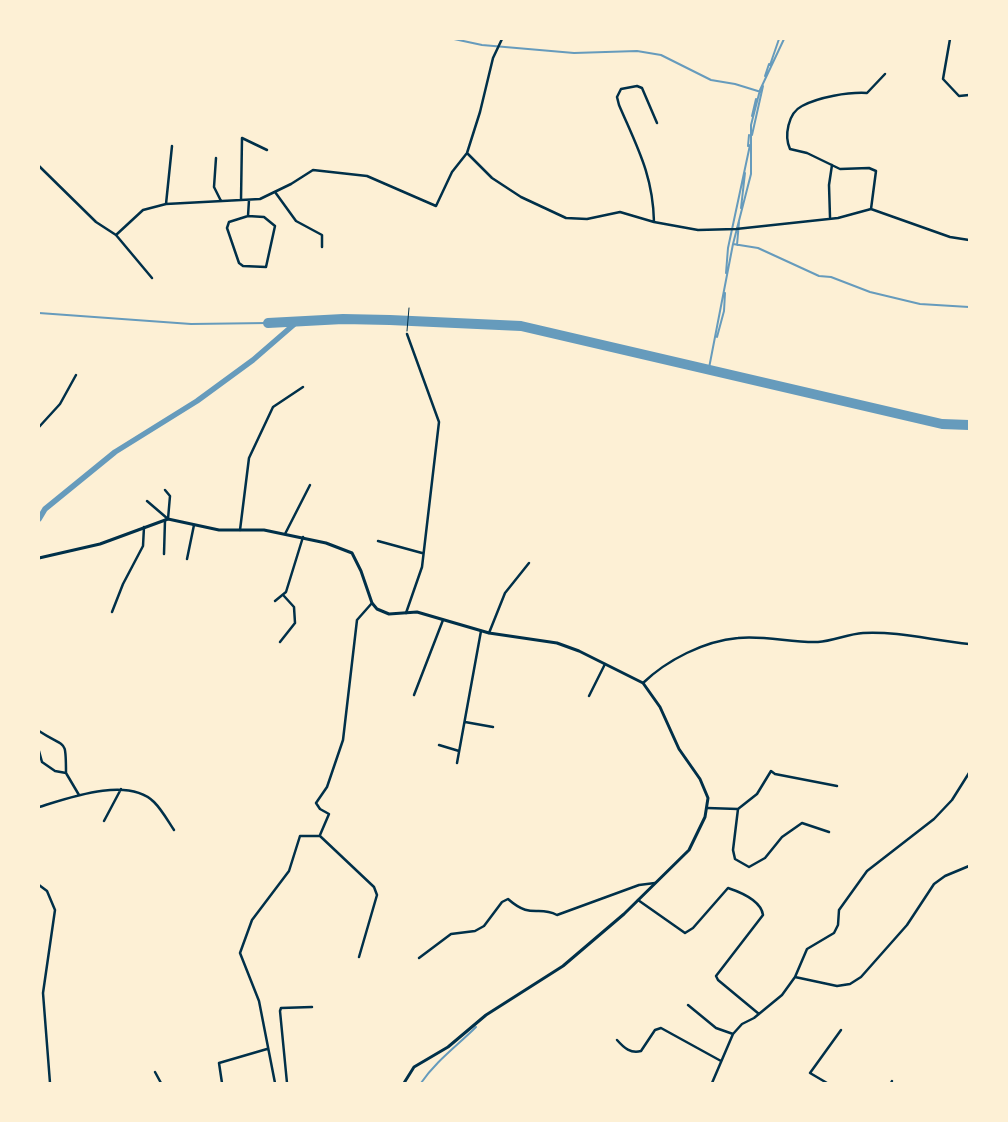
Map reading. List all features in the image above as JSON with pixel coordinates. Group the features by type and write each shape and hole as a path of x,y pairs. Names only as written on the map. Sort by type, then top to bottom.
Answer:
{"street":[{"path":"116,235 143,210 166,204 260,199 313,170 366,176 436,206 452,172 467,153 480,112 493,58 502,39"},
{"path":"950,39 943,78 959,96 969,95"},
{"path":"872,209 876,171 869,168 845,170 807,153 790,149 787,142 787,130 793,115 801,106 849,92 867,93 885,74"},
{"path":"654,222 654,201 650,177 619,105 617,97 621,89 638,86 642,88 657,123"},
{"path":"241,200 242,138 267,150"},
{"path":"166,204 172,146"},
{"path":"467,153 492,178 521,198 566,218 588,219 620,212 654,222 712,231 830,217 838,218 872,209 950,238 969,240"},
{"path":"216,158 214,187 221,200"},
{"path":"830,217 829,185 832,165"},
{"path":"39,166 96,222 116,235 152,278"},
{"path":"275,192 296,221 322,235 322,247"},
{"path":"248,216 249,200"},
{"path":"248,216 264,217 275,226 266,267 243,266 239,263 227,228 229,222 248,216"},
{"path":"406,613 422,566 422,553 439,422 407,334"},
{"path":"39,427 60,404 76,375"},
{"path":"240,530 249,458 273,407 303,387"},
{"path":"285,534 310,485"},
{"path":"164,554 166,519 170,496 165,490"},
{"path":"147,501 166,519 219,530 240,530 302,537 326,542 352,553 361,570 372,603 378,609 389,614 417,612 489,633 557,643 606,663 643,683 660,707 690,767 700,779 708,798 708,808 698,834 689,850 638,900 562,966 486,1015 448,1046 414,1067 404,1083"},
{"path":"39,558 100,544 166,519"},
{"path":"187,559 194,525"},
{"path":"112,612 123,584 143,546 144,527"},
{"path":"275,602 284,596 302,537"},
{"path":"378,541 422,553"},
{"path":"489,633 505,592 529,563"},
{"path":"280,642 295,623 294,607 284,596"},
{"path":"320,836 329,814 320,809 316,803 327,787 343,740 357,620 372,603"},
{"path":"414,694 443,620"},
{"path":"457,763 481,631"},
{"path":"643,683 655,672 687,653 716,642 739,638 819,642 861,633 895,634 969,644"},
{"path":"589,696 606,663"},
{"path":"465,722 493,727"},
{"path":"39,731 63,744 66,749 66,773 79,795"},
{"path":"439,745 459,751"},
{"path":"39,751 42,762 56,771 66,773"},
{"path":"708,808 738,809 757,794 771,771 775,774 837,786"},
{"path":"712,1083 733,1034 742,1024 759,1014 782,995 795,977 807,948 834,932 838,925 840,910 867,871 934,819 952,800 969,773"},
{"path":"104,820 121,789"},
{"path":"39,808 79,795 121,789 147,797 154,802 174,830"},
{"path":"738,809 733,850 735,859 749,867 765,858 782,837 802,823 830,832"},
{"path":"274,1083 259,1001 241,958 241,946 252,920 268,896 289,871 300,836 320,836 374,887 376,895 359,957"},
{"path":"795,977 837,986 850,984 861,977 907,925 934,884 945,876 969,866"},
{"path":"419,958 451,934 475,931 484,926 502,902 508,900 518,908 531,913 550,912 557,915 576,910 601,898 639,885 655,883"},
{"path":"39,885 47,891 55,910 44,993 50,1083"},
{"path":"638,900 685,933 693,928 728,888 754,901 762,909 763,915 716,976 718,980 759,1014"},
{"path":"688,1005 716,1028 733,1034"},
{"path":"287,1083 280,1011 281,1008 312,1007"},
{"path":"617,1040 624,1048 635,1053 641,1051 655,1030 661,1028 720,1061"},
{"path":"827,1083 810,1073 841,1030"},
{"path":"222,1083 219,1063 268,1048"},
{"path":"156,1072 161,1083"}],"path":[{"path":"407,334 410,308"}],"waterway":[{"path":"454,39 482,45 574,53 637,51 661,55 711,80 735,84 761,92"},
{"path":"770,65 779,39"},
{"path":"709,368 733,244 751,174 751,125 760,90 784,39"},
{"path":"765,76 769,64"},
{"path":"752,135 763,86"},
{"path":"752,116 756,99"},
{"path":"748,146 749,135"},
{"path":"726,273 728,248 750,145"},
{"path":"741,208 745,173"},
{"path":"737,245 739,222"},
{"path":"733,244 758,248 819,276 831,277 870,292 920,304 969,307"},
{"path":"717,337 724,311 725,293"},
{"path":"39,313 191,324 268,323"},
{"path":"268,323 343,319 521,326 942,424 969,425"},
{"path":"39,519 45,509 115,452 197,401 253,360 298,321"},
{"path":"421,1083 440,1061 476,1027"}]}
